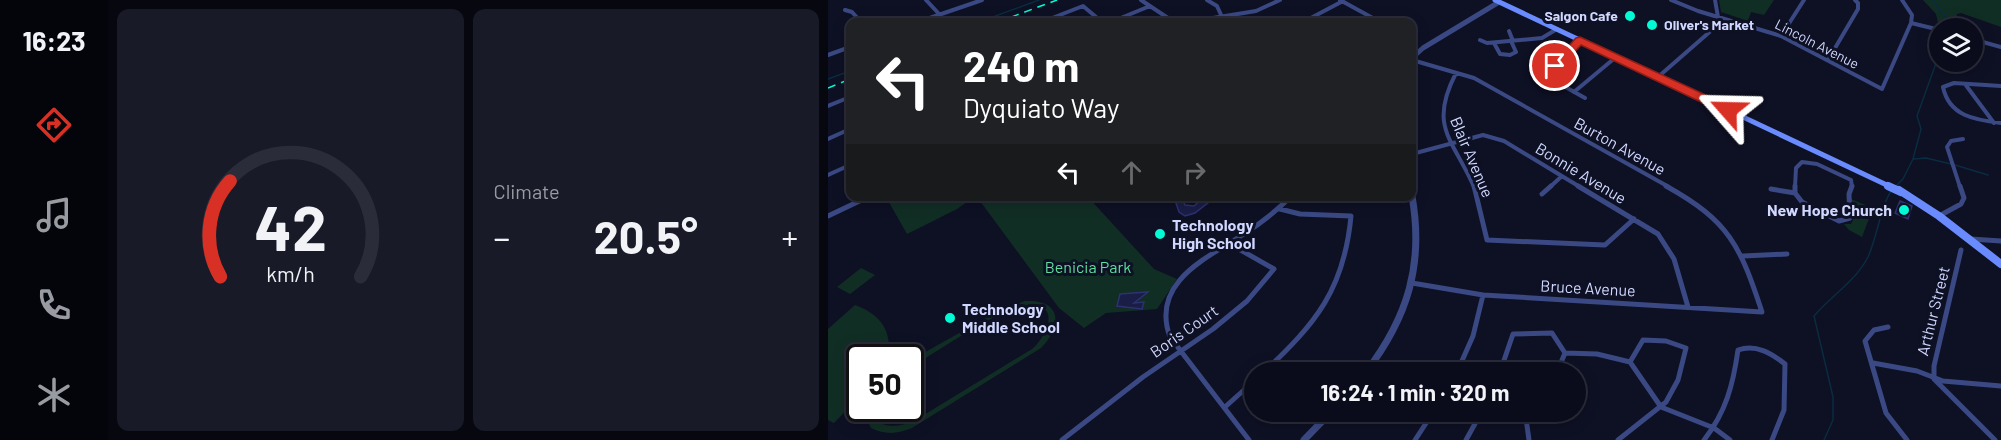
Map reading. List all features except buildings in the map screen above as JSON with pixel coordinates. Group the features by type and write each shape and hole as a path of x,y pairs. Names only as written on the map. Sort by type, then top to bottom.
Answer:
{"main road":[{"path":"1499,1 1901,192 1939,216 2001,264"}],"street":[{"path":"926,0 940,15"},
{"path":"931,18 981,0"},
{"path":"1141,0 1168,18"},
{"path":"1207,0 1217,6 1222,17"},
{"name":"Lincoln Avenue","path":"1671,0 1690,9 1781,36 1882,89 1911,22"},
{"path":"1658,77 1708,35 1718,17 1715,0"},
{"path":"1781,36 1803,0"},
{"path":"1828,60 1858,9 1858,3 1855,0"},
{"path":"1902,0 1912,15 1911,22 1929,27"},
{"path":"1215,18 1256,11 1276,1"},
{"path":"1311,18 1341,1 1373,18"},
{"path":"1416,55 1423,48 1499,1"},
{"path":"1052,18 1083,6 1097,18"},
{"path":"1121,18 1150,6"},
{"path":"845,10 852,12 857,18"},
{"path":"1480,40 1494,43 1544,38 1557,29"},
{"path":"1494,43 1500,54 1510,55 1516,52 1509,31"},
{"path":"1535,78 1555,66 1580,40"},
{"path":"1983,42 2001,47"},
{"path":"828,55 846,48"},
{"path":"1574,92 1616,57"},
{"name":"Burton Avenue","path":"1416,60 1474,78 1686,196 1721,224 1743,256 1762,312"},
{"name":"Blair Avenue","path":"1456,73 1444,93 1440,108 1442,124 1474,187 1482,212 1487,240 1605,245 1634,219"},
{"path":"1965,83 1994,123"},
{"path":"2001,86 1965,83 1947,84 1943,87 1944,98 1958,112 1969,118 2001,123"},
{"path":"1560,84 1585,98"},
{"path":"828,106 846,99"},
{"path":"828,139 846,131"},
{"name":"Bonnie Avenue","path":"1416,153 1483,135 1494,137 1658,234 1670,246 1675,258 1688,307"},
{"path":"1939,216 1961,204 1964,198 1952,168 1947,147 1951,141 1963,140"},
{"path":"1817,164 1824,155"},
{"path":"1805,162 1817,164 1852,182 1849,194 1850,218 1843,221 1831,218 1802,202 1795,193 1796,168 1805,162"},
{"path":"828,175 846,167"},
{"path":"1542,194 1562,176"},
{"path":"1771,189 1795,193"},
{"path":"828,216 860,201"},
{"path":"1248,440 1170,337 1163,321 1164,310 1170,297 1190,271 1210,254 1230,244 1280,209 1287,201"},
{"path":"1372,362 1400,318 1412,283 1418,239 1413,201"},
{"path":"1275,362 1294,345 1328,302 1337,286 1349,246 1351,216 1300,214 1280,209"},
{"path":"1969,239 2001,240"},
{"name":"Boris Court","path":"1062,440 1143,376 1213,329 1247,301 1274,269 1230,244"},
{"name":"Arthur Street","path":"1934,379 1934,366 1961,250"},
{"path":"1743,256 1787,254"},
{"name":"Bruce Avenue","path":"1412,283 1483,295 1762,312"},
{"path":"1461,362 1473,336 1483,295"},
{"path":"1888,327 1878,328 1867,335 1865,341 1886,413 1907,440"},
{"path":"1503,362 1513,334 1552,333 1565,353"},
{"path":"1618,440 1628,429 1661,406 1682,375 1686,348 1666,341 1643,339 1630,362"},
{"path":"1704,440 1714,428 1733,389 1737,350 1753,348 1775,355 1785,363 1784,410 1772,440"},
{"path":"1565,353 1597,354 1630,362 1661,406 1684,418 1714,428 1730,440"},
{"path":"1561,362 1565,353"},
{"path":"1873,363 1917,371 1934,379 2001,386"},
{"path":"1934,379 1995,440"},
{"path":"1225,407 1244,390"},
{"path":"1304,440 1321,422"},
{"path":"1415,440 1427,422"},
{"path":"1466,440 1476,422"},
{"path":"1528,422 1528,440"}],"green space":[{"path":"1719,0 1774,0 1764,15 1751,12 1748,21 1721,12"},
{"path":"1923,0 2001,0 2001,27 1983,21 1983,18 1961,13 1957,14 1956,18 1937,18"},
{"path":"1851,199 1873,208 1862,237 1849,230 1844,224 1851,224 1853,220"},
{"path":"888,201 968,201 957,209 907,234"},
{"name":"Benicia Park","path":"980,201 1092,201 1154,269 1177,279 1157,309 1106,313 1084,328 1059,308"},
{"path":"861,268 875,275 850,294 837,287"},
{"path":"1025,301 1046,304 1055,316 1053,331 1048,340 1041,348 924,421 924,415 1032,349 1038,343 1047,328 1048,314 1044,308 1037,305 1026,305 985,322 924,359 924,353 1004,308"},
{"path":"855,305 878,318 886,331 889,344 846,344 846,411 834,423 828,420 828,329"},
{"path":"868,422 879,422 889,426 922,422 902,432 892,433 871,428"}],"waterway":[{"path":"990,18 1039,0"},
{"path":"1933,0 1946,18"},
{"path":"828,79 846,72"},
{"path":"1895,187 1903,179 1913,159 1921,129 1917,116 1933,72"},
{"path":"1914,159 1926,158 1951,164"},
{"path":"1955,165 1988,175"},
{"path":"1824,440 1833,420 1833,397 1814,316 1863,266 1892,190"}],"railway":[{"path":"1009,18 1057,0"},
{"path":"828,88 846,81"}],"place":[{"name":"Saigon Cafe","path":"1630,16"},
{"name":"Oliver's Market","path":"1652,25"},
{"name":"New Hope Church","path":"1904,210"},
{"name":"Technology High School","path":"1160,234"},
{"name":"Technology Middle School","path":"950,318"}],"route":[{"path":"1555,66 1580,40 1728,110"}]}
